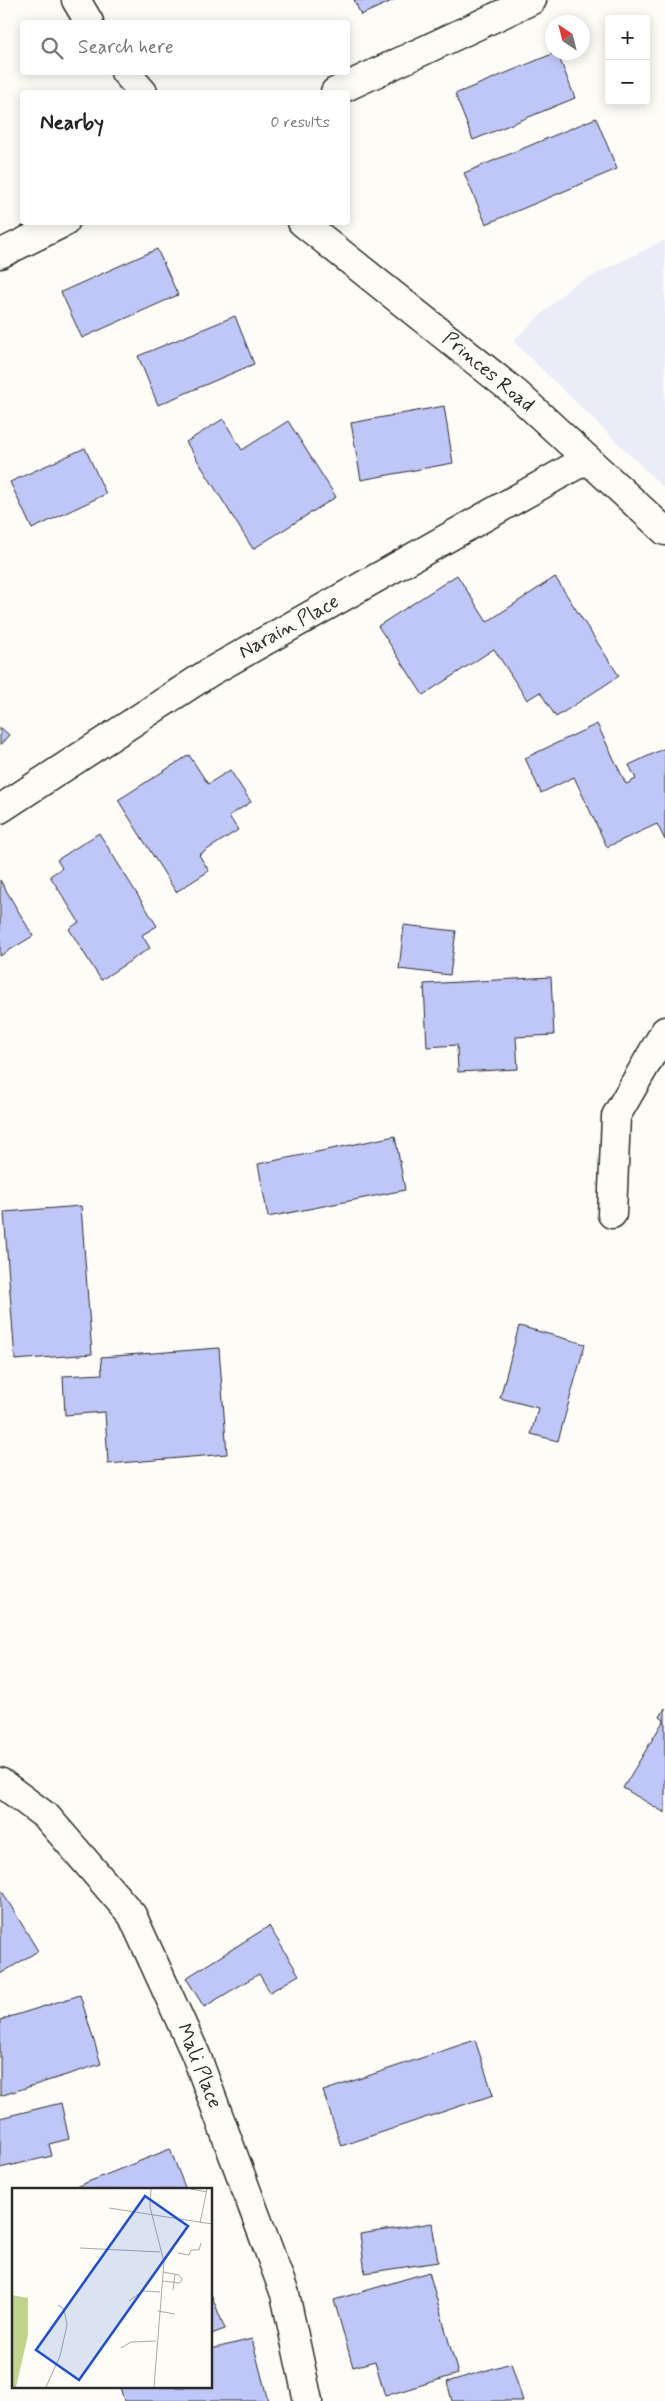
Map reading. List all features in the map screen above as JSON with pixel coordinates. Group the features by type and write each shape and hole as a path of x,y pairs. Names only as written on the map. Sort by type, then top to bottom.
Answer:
{"street":[{"path":"76,0 88,20"},
{"path":"339,90 532,0"},
{"path":"128,75 141,90"},
{"path":"0,254 59,225"},
{"name":"Princes Road","path":"306,225 517,394 665,532"},
{"name":"Narain Place","path":"0,809 210,672 587,459"},
{"path":"612,1214 616,1116 665,1031"},
{"name":"Mali Place","path":"0,1782 47,1817 132,1914 196,2055 285,2294 308,2401"}],"shaded area":[{"path":"665,240 665,489 513,341 572,286"}],"building":[{"path":"354,0 394,0 361,15"},
{"path":"545,57 545,60 560,60 575,98 473,140 455,94"},
{"path":"596,118 617,169 486,224 464,173"},
{"path":"157,249 178,295 82,338 61,292"},
{"path":"235,316 254,364 158,405 138,356"},
{"path":"444,406 453,463 361,480 351,423"},
{"path":"223,419 242,450 288,421 336,497 253,549 186,442"},
{"path":"85,448 106,494 32,529 10,482"},
{"path":"457,575 487,622 555,577 619,676 556,717 540,692 527,700 494,649 423,695 378,626"},
{"path":"597,724 626,784 636,779 629,765 665,748 665,840 657,824 607,847 574,777 541,793 525,758"},
{"path":"0,727 9,735 0,745"},
{"path":"189,755 208,784 230,770 251,802 229,816 238,830 199,855 209,871 176,892 118,800"},
{"path":"99,833 157,926 142,935 150,948 101,980 69,929 79,922 50,876 62,868 57,860"},
{"path":"0,880 33,936 0,956"},
{"path":"404,925 456,931 450,975 399,969"},
{"path":"551,977 554,1035 516,1037 518,1069 458,1072 457,1045 427,1047 424,984"},
{"path":"395,1136 405,1190 268,1217 258,1164"},
{"path":"81,1206 92,1354 15,1360 4,1212"},
{"path":"519,1326 585,1344 558,1441 531,1434 538,1408 500,1398"},
{"path":"219,1348 227,1454 108,1464 105,1412 65,1415 63,1376 102,1374 101,1357"},
{"path":"665,1708 665,1813 623,1788 664,1720 660,1717"},
{"path":"0,1888 38,1951 0,1974"},
{"path":"269,1926 299,1975 270,1992 259,1974 204,2007 186,1978"},
{"path":"80,1995 101,2064 0,2096 0,2020"},
{"path":"475,2040 493,2095 341,2146 323,2091"},
{"path":"61,2103 69,2139 49,2144 52,2156 0,2168 0,2118"},
{"path":"170,2149 185,2188 73,2188"},
{"path":"432,2223 438,2262 365,2273 360,2234"},
{"path":"429,2272 458,2374 385,2396 375,2361 353,2367 334,2300"},
{"path":"212,2296 225,2329 212,2334"},
{"path":"252,2339 268,2401 124,2401 120,2388 212,2388 212,2349"},
{"path":"511,2363 523,2401 452,2401 447,2382"}]}
